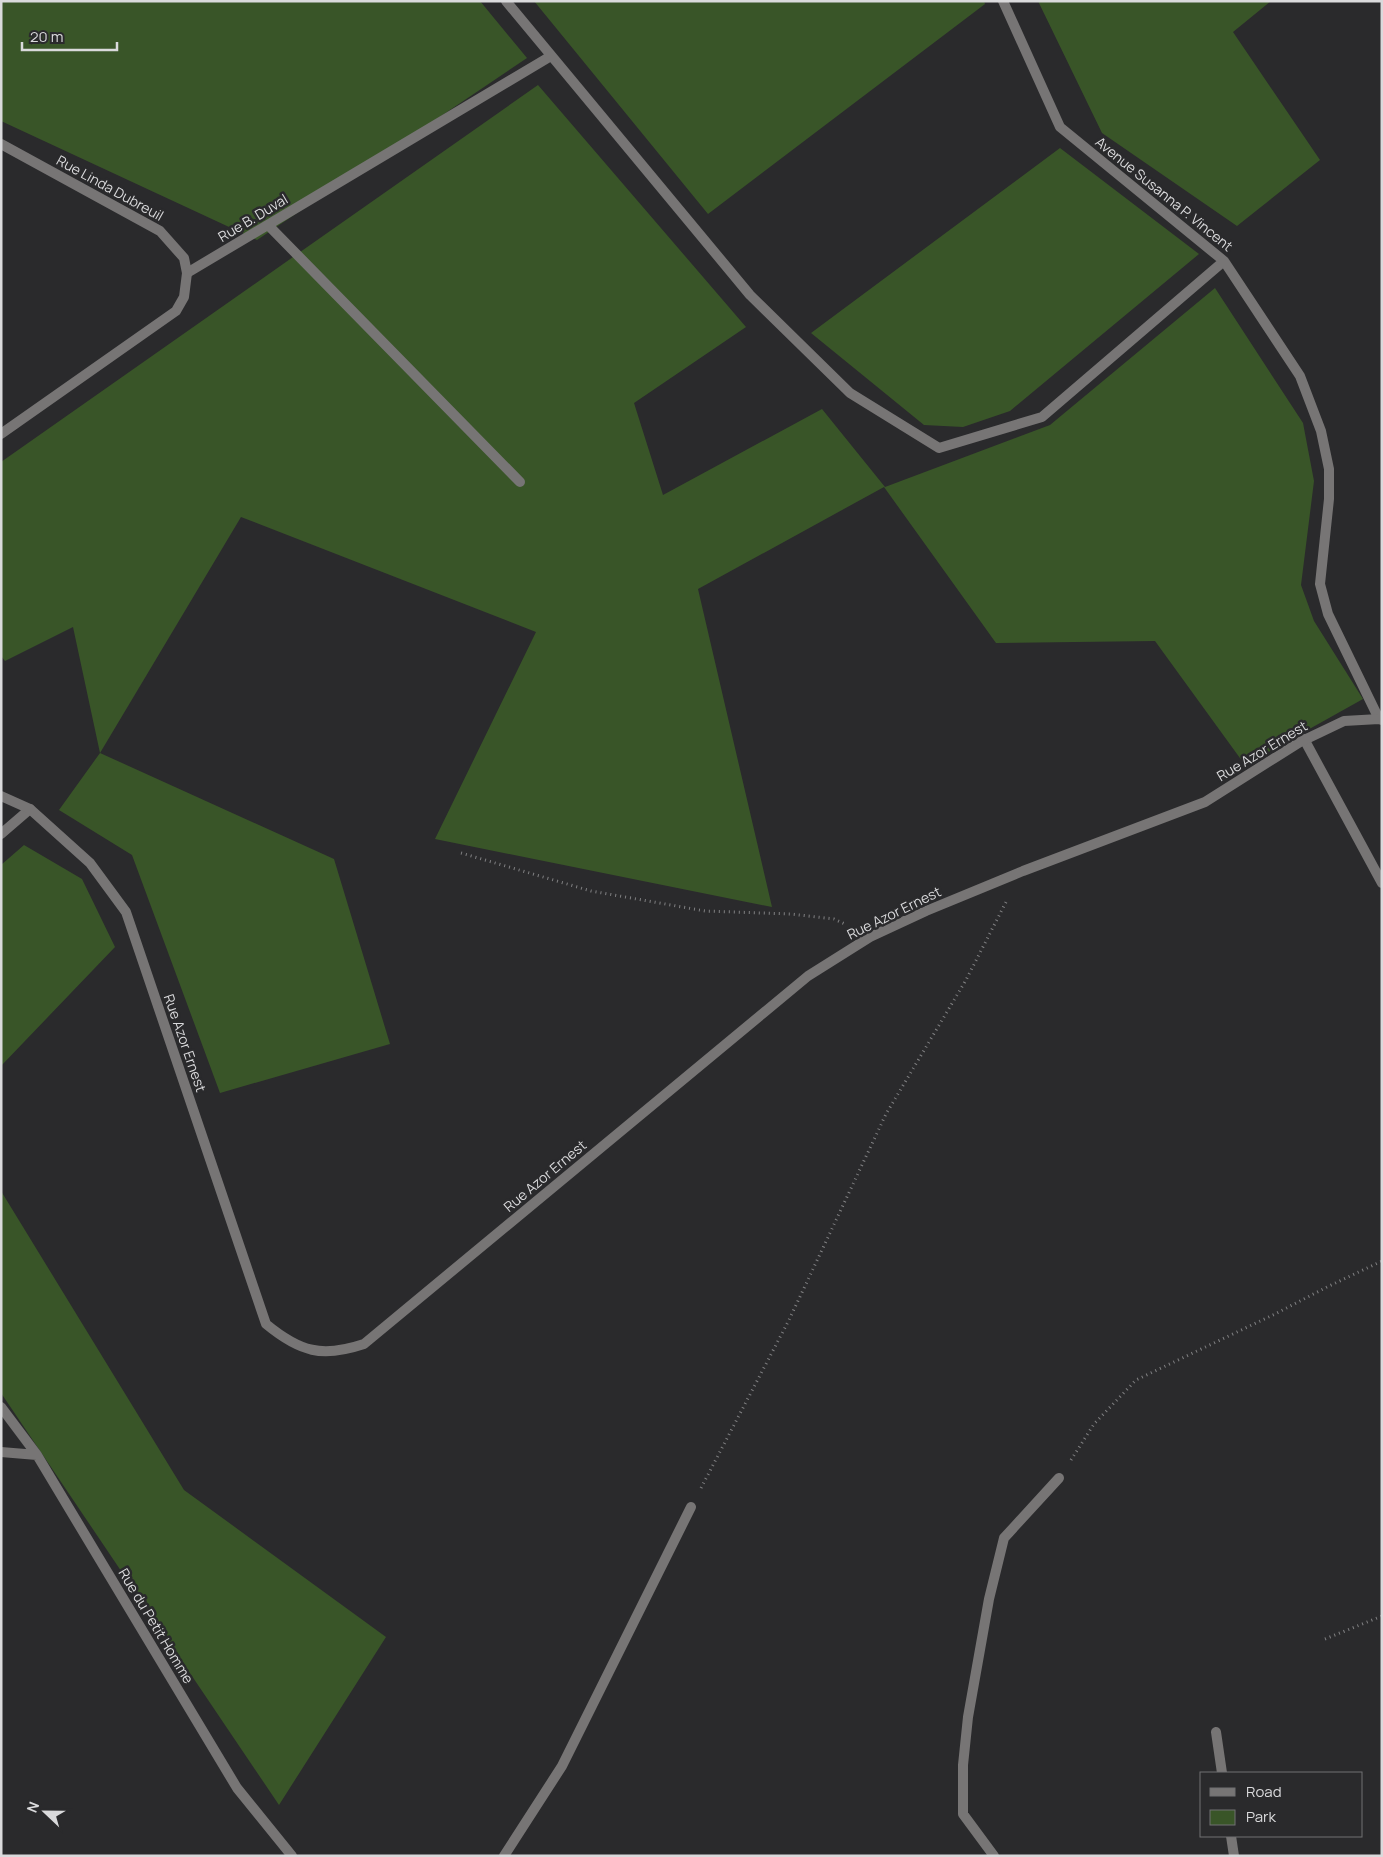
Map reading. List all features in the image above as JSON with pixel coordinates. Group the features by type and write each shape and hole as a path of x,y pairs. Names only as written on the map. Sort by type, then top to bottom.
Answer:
{"street":[{"path":"506,1 750,295 850,393 939,448 1042,417 1224,261"},
{"name":"Avenue Susanna P. Vincent","path":"1003,1 1060,127 1224,261 1300,376 1321,431 1329,469 1329,499 1320,584 1328,614 1380,719"},
{"name":"Rue B. Duval","path":"187,273 551,56"},
{"name":"Rue Linda Dubreuil","path":"1,144 160,231 184,258 187,273"},
{"path":"268,225 520,482"},
{"path":"1,434 176,311 184,297 187,273"},
{"name":"Rue Azor Ernest","path":"1,796 30,810 90,863 126,912 266,1324 286,1340 313,1351 343,1351 364,1344 808,976 870,937 926,911 1023,871 1206,802 1304,740 1344,721 1380,719"},
{"path":"1304,740 1382,883"},
{"path":"1,834 30,810"},
{"name":"Rue du Petit Homme","path":"1,1407 37,1455 237,1788 292,1856"},
{"path":"1,1452 37,1455"},
{"path":"994,1856 964,1814 963,1765 968,1717 989,1600 1004,1538 1059,1478"},
{"path":"504,1856 562,1766 691,1507"},
{"path":"1216,1732 1222,1772"},
{"path":"1231,1837 1234,1856"}],"path":[{"path":"461,853 591,891 705,911 791,914 834,919 870,937"},
{"path":"691,1507 788,1320 886,1114 966,980 1023,871"},
{"path":"1059,1478 1094,1424 1136,1380 1382,1262"},
{"path":"1325,1639 1382,1616"}],"green space":[{"path":"1,1 480,1 527,58 257,240 1,121"},
{"path":"534,1 984,1 985,4 708,214"},
{"path":"1038,1 1271,1 1233,32 1320,160 1237,226 1102,133"},
{"path":"538,85 746,327 634,403 663,495 822,409 885,487 1050,425 1215,288 1303,423 1314,481 1301,585 1314,621 1363,699 1245,765 1155,641 996,643 884,487 698,589 772,907 435,839 536,632 241,517 100,753 73,627 5,661 1,656 1,462"},
{"path":"1060,148 1199,254 1010,411 963,427 924,425 811,333"},
{"path":"100,753 334,859 390,1044 220,1093 132,855 59,810"},
{"path":"24,845 82,879 115,947 1,1066 1,865"},
{"path":"1,1191 184,1490 386,1637 279,1805 1,1393"}]}
